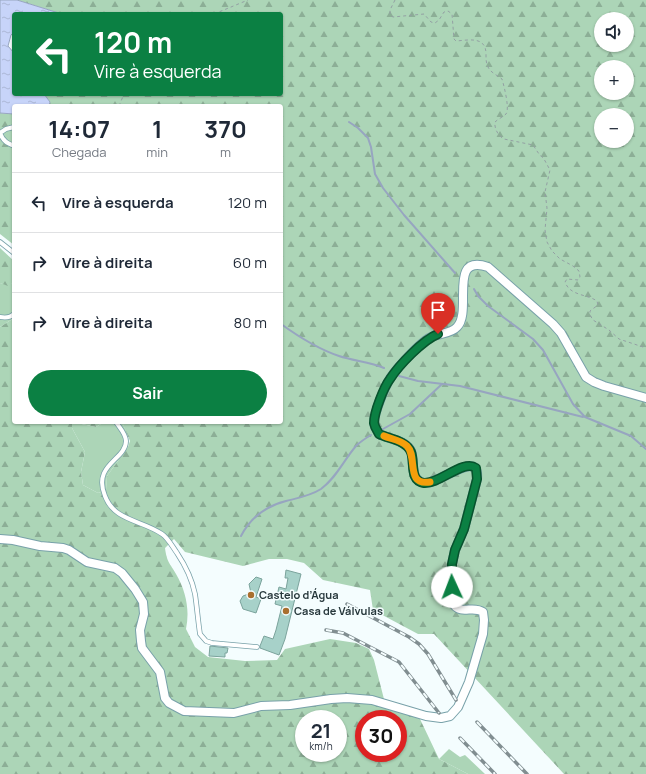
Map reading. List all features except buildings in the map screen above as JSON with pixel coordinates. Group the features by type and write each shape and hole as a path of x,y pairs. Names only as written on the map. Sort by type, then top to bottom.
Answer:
{"street":[{"path":"0,539 62,548 69,550 87,562 115,568 122,573 136,589 143,602 144,614 140,630 142,648 160,672 165,698 169,703 184,711 234,713 261,706 290,705 347,698 376,701 422,715 446,717 455,712 467,687 484,627 484,616 482,612 479,610 459,609 454,605 451,571 455,550 464,529 478,472 473,466 467,466 433,482 423,483 418,480 414,473 412,456 408,446 404,443 379,434 374,425 375,415 386,385 425,342 433,336 450,331 457,327 460,322 463,304 464,274 470,267 476,264 488,267 553,324 561,333 586,377 604,386 646,398"}],"lane":[{"path":"12,127 6,128 0,133 2,138 12,145"},
{"path":"0,242 12,251"},
{"path":"0,317 4,318 12,316"},
{"path":"117,424 124,434 126,441 123,449 106,468 103,474 102,490 105,498 118,514 149,526 168,539 181,559 192,584 195,593 200,634 203,638 212,643 257,647"}],"path":[{"path":"219,12 248,0"},
{"path":"394,0 390,10 390,15 393,17 424,14 431,22 435,23 444,12 448,11 452,14 454,39 456,41 473,40 479,41 484,45 486,48 488,66 491,71 502,79 507,101 507,112 495,122 496,130 504,139 533,145 544,159 550,170 546,192 547,208 545,230 547,242 552,251 560,259 573,266 580,273 578,280 567,279 565,282 566,286 573,292 589,296 598,301 598,305 590,311 590,315 593,320 623,341 646,348"}],"green space":[{"path":"17,0 646,0 646,774 564,774 434,634 418,634 373,610 370,590 323,580 304,563 287,559 269,559 243,566 185,552 174,539 165,548 168,560 185,594 188,615 186,629 195,647 208,657 245,661 277,660 285,649 330,639 356,643 369,649 374,660 386,707 394,710 355,710 355,762 407,762 407,714 420,719 439,759 468,774 0,774 0,327 12,319 12,424 72,424 72,428 85,452 81,472 83,485 98,493 106,490 107,476 128,447 130,441 123,424 283,424 283,104 50,104 50,102 46,96 283,96 283,12 56,12"},
{"path":"0,113 12,114 12,243 0,234"},
{"path":"0,248 12,259 12,283 8,286 0,283"},
{"path":"0,283 8,285 12,283 12,319 0,327"},
{"path":"72,424 96,427 101,424 123,424 128,437 128,447 107,476 106,490 98,493 83,485 81,472 85,452 72,428"},
{"path":"82,424 101,424 96,427"},
{"path":"449,749 460,757 465,755 485,774 468,774 439,759"}],"water":[{"path":"0,0 17,0 56,12 12,12 12,34 8,46 12,51 12,96 46,96 50,102 50,104 12,104 12,114 0,113"}],"waterway":[{"path":"349,122 358,128 368,138 371,147 375,174 383,188 404,215 455,273"},
{"path":"474,289 478,296 488,306 533,339 543,350 573,404 585,417 631,436 646,449"},
{"path":"283,325 295,334 331,353 384,368"},
{"path":"399,376 418,381 460,386 583,417"},
{"path":"383,429 410,414 442,384"},
{"path":"241,536 249,523 266,509 321,489 336,474 356,446 371,435"}],"railway":[{"path":"347,604 409,637 419,644 428,654 456,700"},
{"path":"326,630 343,633 399,662 439,713"},
{"path":"477,722 527,774"},
{"path":"460,738 495,774"}],"slow traffic":[{"path":"384,436 404,443 408,446 412,456 415,477 423,483 430,482"}],"place":[{"name":"Castelo d’Água","path":"251,595"},
{"name":"Casa de Válvulas","path":"286,611"}],"route":[{"path":"438,334 429,338 412,354 396,371 386,385 375,415 374,425 379,434 404,443 408,446 412,456 415,477 423,483 433,482 467,466 473,466 478,472 464,529 455,550 451,571 452,587"}]}
